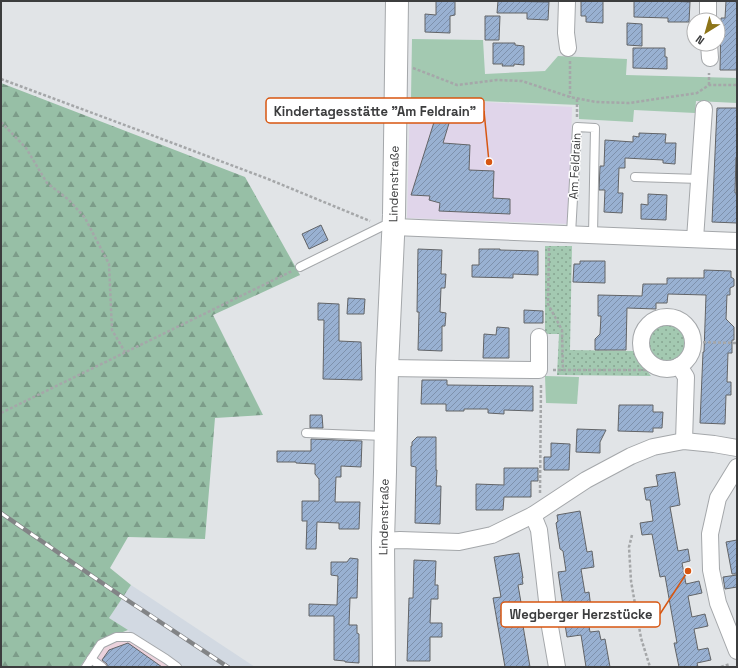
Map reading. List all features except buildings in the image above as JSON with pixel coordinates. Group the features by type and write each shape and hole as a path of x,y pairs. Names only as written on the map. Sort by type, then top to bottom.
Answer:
{"street":[{"name":"Lindenstraße","path":"384,667 383,541 386,436 388,227 397,1"},
{"path":"567,1 566,33 568,48"},
{"path":"708,1 708,12"},
{"path":"695,239 704,109"},
{"path":"388,227 737,241"},
{"path":"664,317 678,319 684,323 692,335 693,342 692,349 685,361 679,366 667,369 661,368 650,362 642,349 643,335 650,323 664,317"},
{"path":"387,368 540,370 539,337"},
{"path":"679,366 686,377 684,441"},
{"path":"383,541 400,540 459,542 492,535 536,512 586,480 631,456 653,447 684,441 737,448"},
{"path":"737,467 718,498 710,534 711,570 718,602 737,651"},
{"path":"536,512 550,628 557,667"}],"lane":[{"name":"Am Feldrain","path":"571,234 577,127 595,128 593,235"},
{"path":"634,177 700,179"},
{"path":"300,267 388,227"},
{"path":"306,433 386,436"},
{"path":"86,667 101,644 116,637 131,637 177,667"},
{"path":"91,659 102,667"}],"path":[{"path":"568,48 570,55 570,97"},
{"path":"407,66 457,84 496,80 522,81 570,97 596,102 629,104 698,93 709,85 737,85"},
{"path":"1,79 268,179 388,227"},
{"path":"577,98 577,127"},
{"path":"1,122 26,148 46,183 69,200 85,218 109,264 112,330 125,352"},
{"path":"550,234 548,259 548,304 562,330 563,370"},
{"path":"1,413 300,267"},
{"path":"693,342 737,343"},
{"path":"536,512 540,370 646,370 650,362"},
{"path":"632,535 629,547 631,581 641,638 650,667"}],"shaded area":[{"path":"410,98 572,107 569,224 407,218"},
{"path":"131,585 255,667 183,667 109,618"},
{"path":"116,640 131,641 170,667 89,667 102,648"}],"green space":[{"path":"412,39 483,40 485,74 545,71 558,56 627,59 626,75 737,78 737,103 696,101 695,113 634,110 633,122 579,119 579,105 411,98"},
{"path":"1,83 245,177 300,275 213,315 263,415 215,418 205,539 128,537 110,568 131,585 109,618 128,630 97,642 80,667 1,667"},
{"path":"545,246 572,246 570,350 636,351 639,360 651,376 557,375 559,334 545,334"},
{"path":"663,323 671,323 681,328 685,335 685,349 681,356 671,361 663,361 653,356 651,353 648,346 648,338 653,328 656,326"},
{"path":"545,376 579,377 577,404 546,403"}],"railway":[{"path":"1,513 121,596 228,667"}],"place":[{"name":"Kindertagesstätte \"Am Feldrain\"","path":"489,162"},
{"name":"Wegberger Herzstücke","path":"688,571"}]}
